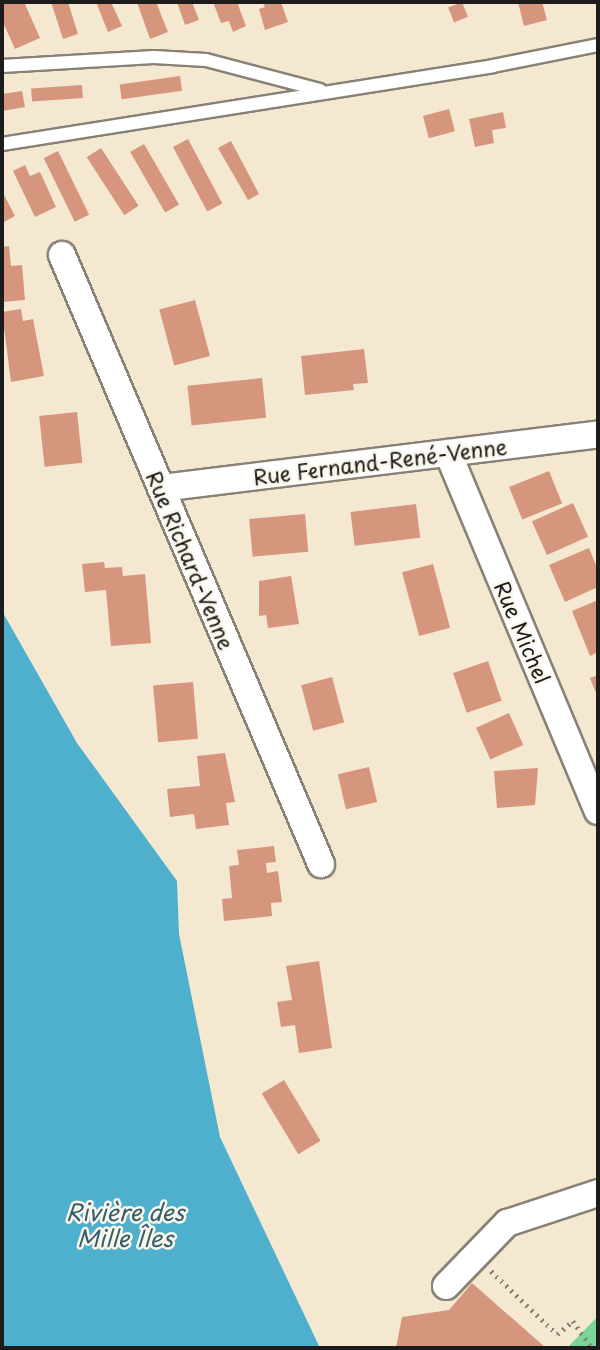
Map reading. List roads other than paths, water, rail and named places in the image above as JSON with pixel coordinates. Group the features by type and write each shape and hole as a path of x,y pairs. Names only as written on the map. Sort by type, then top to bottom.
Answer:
{"street":[{"name":"Rue Richard-Venne","path":"62,255 321,864"},
{"name":"Rue Fernand-René-Venne","path":"161,488 598,434"},
{"name":"Rue Michel","path":"448,453 598,811"},
{"path":"446,1286 507,1223 598,1193"}],"lane":[{"path":"2,144 493,66 598,45"},
{"path":"2,66 154,57 206,60 323,92"}],"water":[{"name":"Rivière des Mille Îles","path":"2,611 77,743 177,881 179,934 220,1137 320,1348 2,1348"}]}
